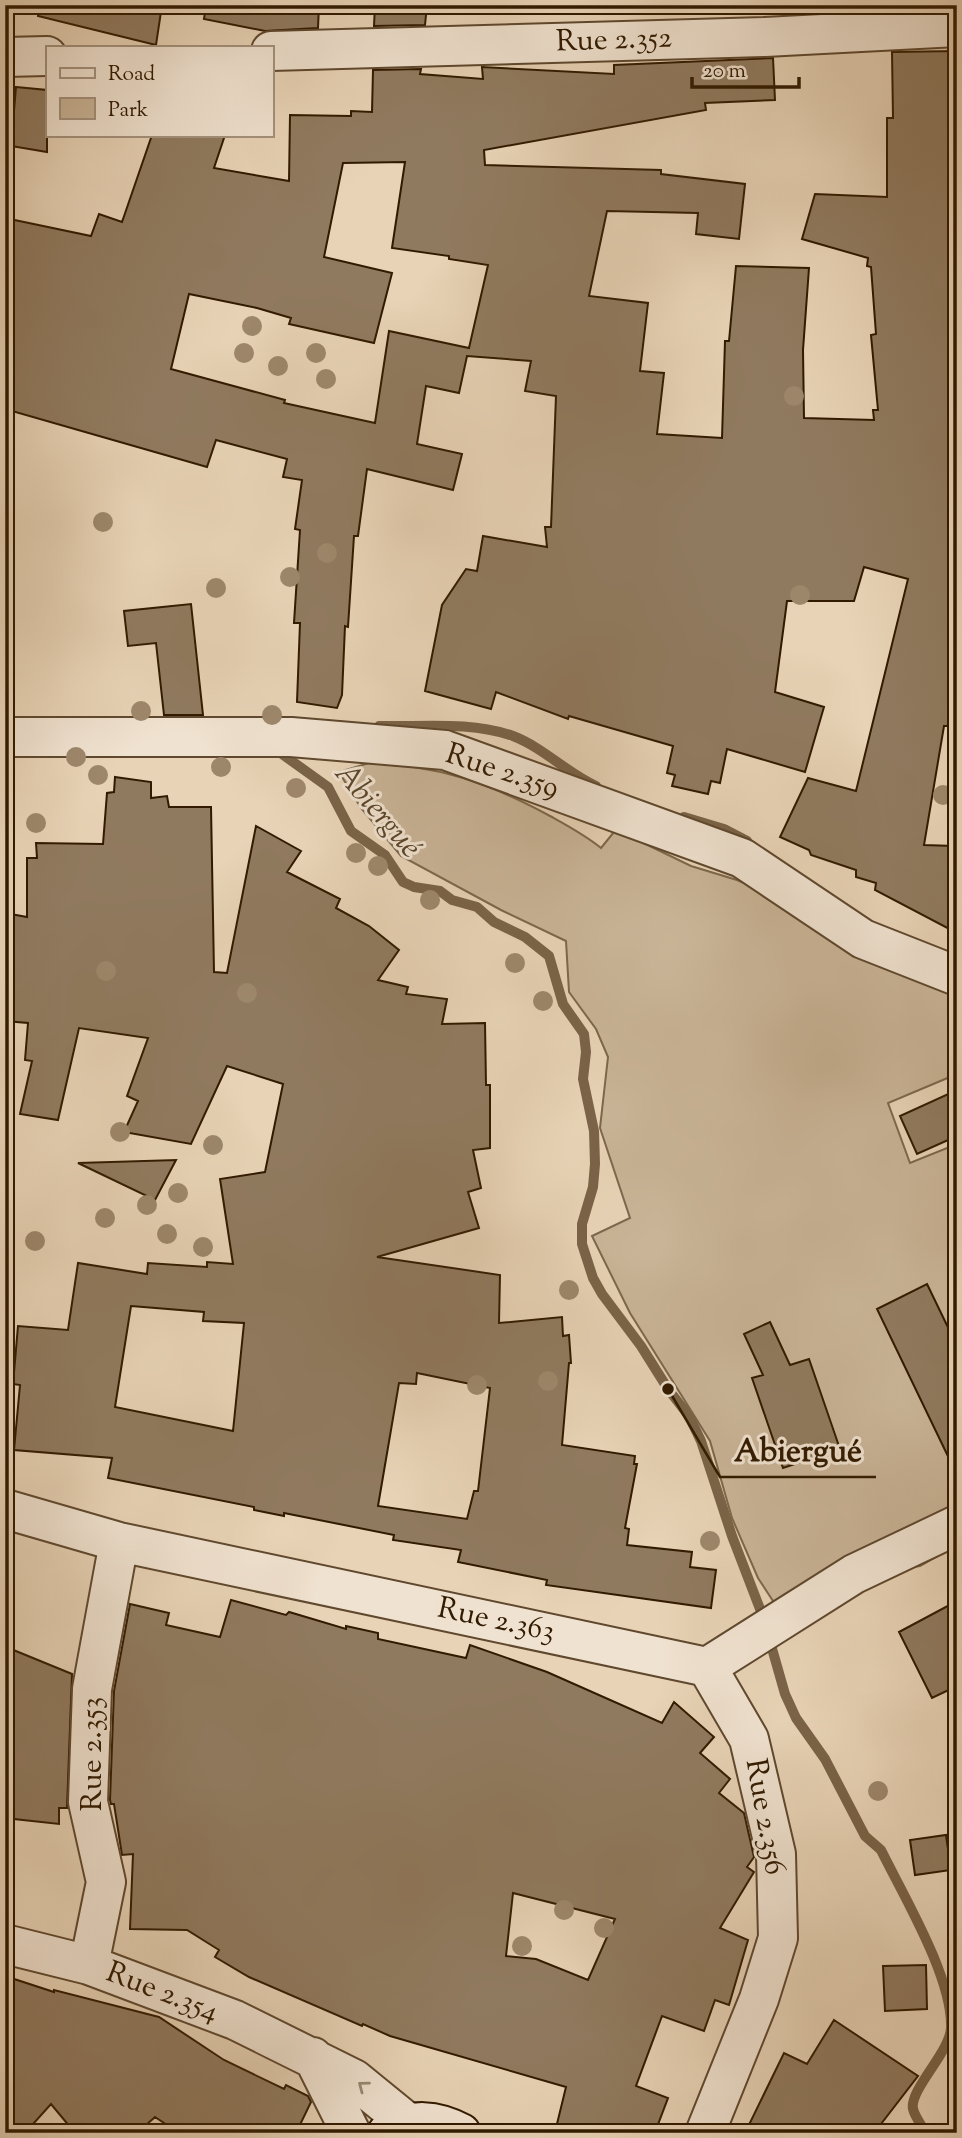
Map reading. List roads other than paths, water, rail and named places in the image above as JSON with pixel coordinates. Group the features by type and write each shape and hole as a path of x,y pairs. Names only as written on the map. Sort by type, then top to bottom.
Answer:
{"street":[{"name":"Rue 2.352","path":"273,51 751,37 957,27"},
{"path":"5,57 46,56"},
{"name":"Rue 2.359","path":"5,737 291,737 445,750 742,858 863,939 957,976"},
{"name":"Rue 2.363","path":"5,1509 119,1542 707,1667"},
{"path":"707,1667 854,1574 957,1525"},
{"name":"Rue 2.353","path":"89,1965 106,1882 88,1802 92,1689 119,1542"},
{"name":"Rue 2.356","path":"705,2133 759,2000 778,1938 776,1854 749,1739 707,1667"},
{"name":"Rue 2.354","path":"5,1944 89,1965 234,2020 354,2079 398,2128"},
{"path":"313,2057 351,2133"},
{"path":"398,2128 428,2121 446,2125 461,2133"}],"waterway":[{"path":"379,726 446,726 497,731 524,741 596,786"},
{"name":"Abiergué","path":"275,749 328,787 351,831 385,855 403,882 414,887 440,891 452,900 477,907 494,922 525,937 549,956 563,1004 584,1034 586,1052 583,1079 594,1131 595,1164 593,1187 582,1224 582,1244 593,1278 689,1416 701,1441 732,1536 765,1622"},
{"path":"684,817 724,829 747,841"},
{"name":"Abiergué","path":"769,1638 785,1694 796,1718 825,1759 865,1836 881,1850 925,1937 944,1985 951,2028 949,2038 913,2101 914,2112 926,2133"}],"place":[{"name":"Abiergué","path":"668,1389"}]}
